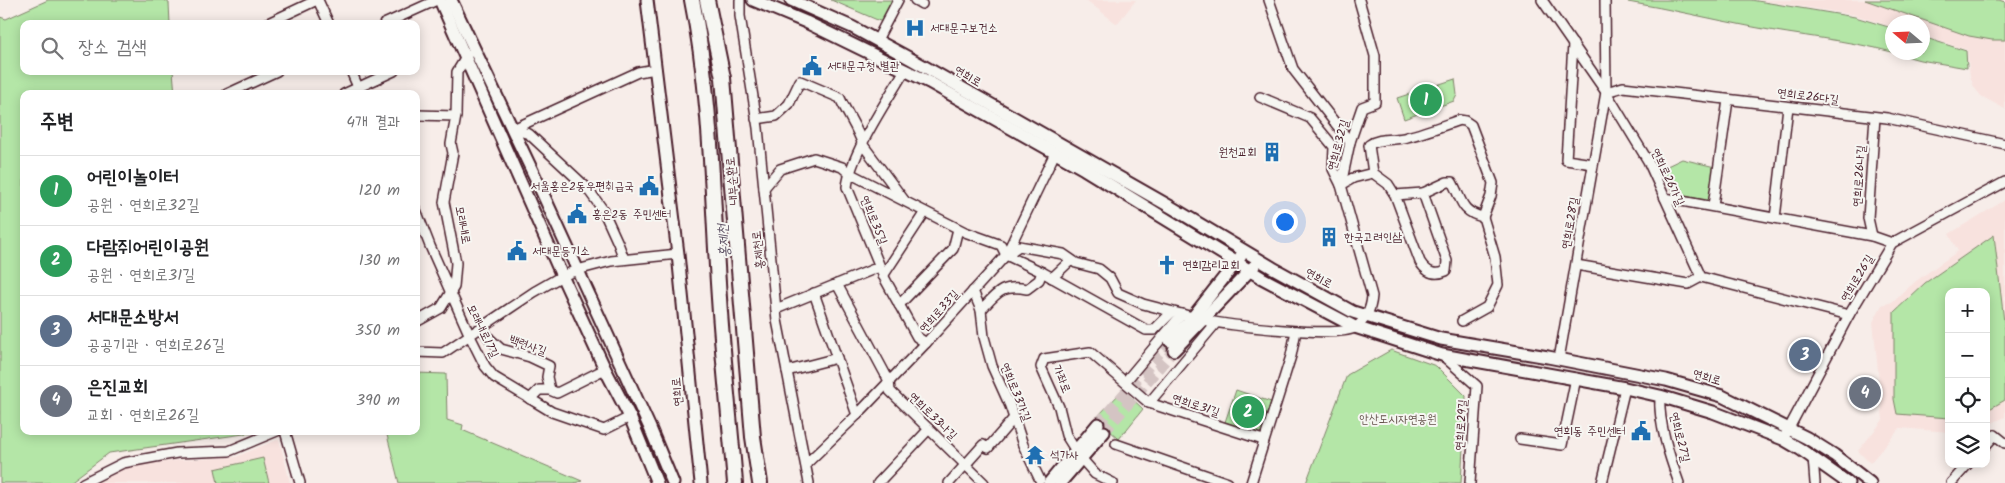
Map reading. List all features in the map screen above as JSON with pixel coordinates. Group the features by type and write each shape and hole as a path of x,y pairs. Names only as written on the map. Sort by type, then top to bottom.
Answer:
{"highway":[{"name":"내부순환로","path":"692,0 700,40 712,166 719,298 736,483"},
{"name":"내부순환로","path":"707,0 723,78 752,427 760,483"}],"main road":[{"path":"439,0 562,276 605,369 630,417 657,483"},
{"path":"450,0 513,129 650,428 673,483"},
{"name":"연희로","path":"647,0 678,254 700,483"},
{"name":"연희로","path":"753,0 806,22 905,70 1055,153 1296,297 1355,327 1442,355 1625,388 1713,412 1782,439 1813,457 1848,483"},
{"name":"연희로","path":"791,0 877,40 1353,312 1440,339 1559,359 1666,380 1722,396 1790,428 1834,455 1870,483"},
{"path":"1172,345 1187,316 1245,251"},
{"path":"1187,316 1250,270 1259,259"},
{"path":"1060,483 1079,455 1101,428"},
{"path":"1045,481 1079,455"}],"street":[{"path":"275,20 318,0 327,20"},
{"path":"393,20 439,0"},
{"name":"홍제천로","path":"740,0 740,16 756,119 776,309 809,483"},
{"path":"877,40 898,0"},
{"path":"1270,0 1293,69 1350,142"},
{"name":"연희로32길","path":"1359,0 1375,56 1375,102 1362,107 1350,142 1340,185 1372,296 1372,308 1366,316"},
{"path":"1542,0 1606,92"},
{"name":"연희로28길","path":"1559,359 1606,92 1604,0"},
{"path":"1573,44 1566,160 1593,164"},
{"name":"모래내로","path":"420,320 441,308 454,287 456,263 444,202 454,153 451,144 456,116 457,72 473,47"},
{"path":"513,129 638,72 656,68"},
{"path":"764,188 780,168 814,158 842,167 849,173 905,70"},
{"path":"235,90 269,75"},
{"path":"353,75 360,90"},
{"path":"362,90 387,75"},
{"path":"756,119 776,116 789,104 800,81 840,98 863,145"},
{"name":"연희로26다길","path":"1606,92 1623,88 1875,117 2005,144"},
{"name":"연희로26가길","path":"1606,92 1648,161 1700,277"},
{"path":"1260,97 1310,118 1334,147 1333,169 1340,185 1353,178 1373,173"},
{"path":"1713,206 1728,100"},
{"path":"1775,218 1788,107"},
{"path":"420,115 456,116"},
{"name":"연희로26나길","path":"1872,236 1868,218 1875,117"},
{"path":"1423,193 1447,261 1446,271 1440,274 1431,273 1420,262 1395,195 1388,184 1373,173 1368,149 1372,143 1390,138 1406,138 1459,120 1466,121 1471,125 1493,183 1491,196 1483,217 1495,258 1498,285 1487,307 1462,321"},
{"path":"513,129 529,134 587,188 603,210 624,259"},
{"name":"연희로35길","path":"863,145 906,202"},
{"name":"연희로33길","path":"1006,255 1055,153"},
{"name":"연희로35길","path":"926,344 917,337 883,276 847,187 849,173 958,229 1001,245 1006,255"},
{"path":"1395,195 1423,193 1447,182 1452,182 1465,209 1473,215 1483,217"},
{"path":"1665,198 1872,236 1892,243 2005,182"},
{"name":"연희로35길","path":"883,276 925,212"},
{"name":"모래내로17길","path":"420,226 470,336 485,366 494,377 552,412 604,430 630,417"},
{"path":"899,305 953,249 958,229"},
{"name":"연희로26길","path":"1782,439 1790,428 1850,315 1892,243"},
{"name":"연희로33길","path":"806,464 858,415 926,344 1006,255 1019,246 1063,254 1076,263 1099,269 1110,278 1118,293 1143,304 1187,316"},
{"path":"420,352 443,353 534,292 577,270 624,259 678,254"},
{"path":"1006,255 1042,272 1146,330 1154,330 1187,316 1216,323 1296,331 1344,332 1355,327 1366,316"},
{"path":"1052,278 1071,260"},
{"path":"1576,265 1688,284 1700,277 1850,315"},
{"path":"776,309 879,267"},
{"path":"981,310 999,291 1013,286 1027,289 1039,280 1042,272"},
{"path":"837,284 889,381"},
{"name":"연희로33가길","path":"973,292 981,310 984,337 992,366 1023,445 1045,481"},
{"path":"814,293 858,415"},
{"path":"1187,316 1125,382 1138,391 1149,404 1216,323"},
{"name":"백련사길","path":"482,328 501,349 530,357 549,366 547,377 550,390"},
{"path":"1251,483 1291,356 1296,331"},
{"name":"가좌로","path":"1079,455 1066,435 1058,407 1041,367 1044,359 1090,352 1125,382"},
{"name":"연희로29길","path":"1442,355 1477,386 1470,483"},
{"path":"787,371 837,358"},
{"path":"530,399 539,390 550,390 557,393 605,369"},
{"path":"1520,439 1562,444 1576,378"},
{"name":"연희로33나길","path":"889,381 890,391 984,483"},
{"path":"1602,483 1625,388"},
{"name":"연희로27길","path":"1660,396 1659,404 1667,446 1679,483"},
{"name":"연희로31길","path":"1149,404 1263,440"},
{"path":"949,483 983,445 988,448 1014,418"},
{"path":"878,483 929,429"},
{"path":"83,483 123,463 177,453 228,451 267,435"},
{"path":"286,435 300,483"},
{"path":"1990,441 1995,435 2005,443"},
{"path":"1116,444 1228,483"},
{"path":"1079,455 1096,474 1112,483"},
{"path":"1813,457 1815,483"},
{"path":"1951,483 1964,468"}],"shaded area":[{"path":"1086,0 1136,0 1117,24"},
{"path":"1758,0 2005,0 2005,109 1981,96 1974,87 1970,76 1967,50 1930,38 1930,15 1885,15 1885,25 1855,15"},
{"path":"2005,200 2005,417 1990,424 1990,288 1945,288 1945,432 1900,428 1870,463 1858,451 1883,420 1873,322 1882,305 1892,302 1916,281 1958,251 1949,234"},
{"path":"279,439 290,483 96,483 116,468 179,460 236,457"}],"green space":[{"path":"48,0 164,0 169,3 170,20 20,20 20,75 173,75 175,90 20,90 20,435 237,435 109,453 69,483 0,483 0,17 6,19"},
{"path":"831,0 893,0 882,22"},
{"path":"1629,0 1751,0 1855,17 1885,26 1885,50 1858,44 1737,24 1628,2"},
{"path":"1865,0 1999,0 2005,2 2005,40 1969,36 1930,22 1930,15 1908,15"},
{"path":"1930,39 1966,51 1967,68 1920,60 1930,60"},
{"path":"1455,79 1457,95 1454,101 1404,119 1397,98"},
{"path":"1682,159 1715,167 1709,201 1674,194 1663,168"},
{"path":"1994,235 2005,330 2005,400 1990,409 1990,288 1945,288 1945,418 1897,414 1894,399 1894,312 1925,283"},
{"name":"안산도시자연공원","path":"1391,350 1436,366 1466,396 1461,483 1306,483 1347,375"},
{"path":"420,373 446,374 447,420 463,425 462,430 582,481 574,483 399,483 387,435 420,435"},
{"path":"1123,390 1143,409 1119,439 1096,418"},
{"path":"1236,390 1271,402 1260,434 1225,422"},
{"path":"263,458 269,483 218,483 215,469"}],"pier":[{"path":"684,0 721,0 740,130 758,381 771,483 732,483 712,296 698,81 691,29"}],"tunnel":[{"path":"1098,424 1170,341"},
{"path":"1104,432 1174,350"}],"place":[{"name":"서대문구보건소","path":"915,28"},
{"name":"서대문구청 별관","path":"812,66"},
{"name":"어린이놀이터","path":"1426,100"},
{"name":"원천교회","path":"1272,152"},
{"name":"서울홍은2동우편취급국","path":"649,186"},
{"name":"홍은2동 주민센터","path":"577,214"},
{"name":"한국고려인삼","path":"1329,237"},
{"name":"서대문등기소","path":"517,251"},
{"name":"연희감리교회","path":"1167,265"},
{"name":"서대문소방서","path":"1805,355"},
{"name":"은진교회","path":"1865,393"},
{"name":"다람쥐어린이공원","path":"1248,412"},
{"name":"연희동 주민센터","path":"1641,431"},
{"name":"석가사","path":"1035,455"}],"water label":[{"name":"홍제천","path":"723,241"}]}
